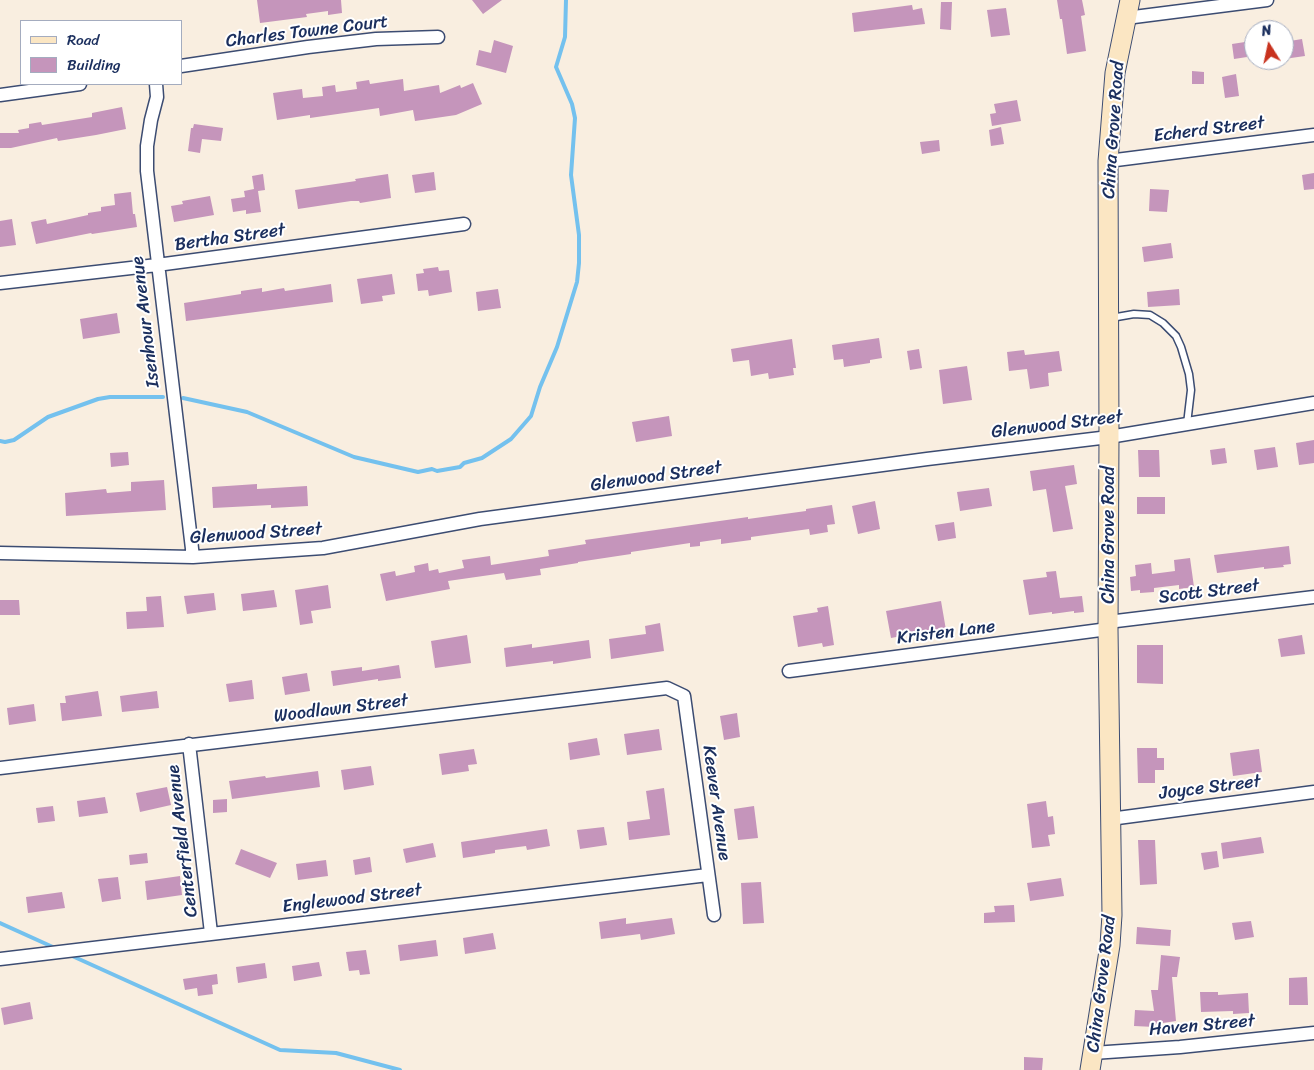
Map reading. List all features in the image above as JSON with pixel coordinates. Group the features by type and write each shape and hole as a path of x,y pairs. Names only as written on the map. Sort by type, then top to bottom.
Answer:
{"street":[{"path":"1128,9 1267,0"},
{"name":"China Grove Road","path":"1092,1062 1112,923 1108,626 1108,160 1116,73 1128,9"},
{"name":"Charles Towne Court","path":"182,66 376,39 438,37"},
{"path":"0,95 73,85"},
{"name":"Isenhour Avenue","path":"156,85 157,97 147,146 147,171 193,557"},
{"name":"Echerd Street","path":"1108,160 1314,135"},
{"name":"Bertha Street","path":"0,284 464,224"},
{"name":"Glenwood Street","path":"0,553 193,557 323,548 480,519 927,458 1109,436 1314,403"},
{"name":"Scott Street","path":"1108,626 1314,597"},
{"name":"Kristen Lane","path":"789,671 1108,626"},
{"name":"Woodlawn Street","path":"0,768 667,688 684,696"},
{"name":"Keever Avenue","path":"684,696 714,914"},
{"name":"Centerfield Avenue","path":"188,744 211,933"},
{"name":"Joyce Street","path":"1110,819 1314,792"},
{"name":"Englewood Street","path":"0,959 708,875"},
{"name":"Haven Street","path":"1092,1062 1180,1047 1314,1033"}],"lane":[{"path":"1108,318 1134,314 1150,315 1163,323 1176,336 1189,374 1191,390 1187,424"}],"building":[{"path":"257,0 341,0 342,13 328,15 328,11 306,14 307,17 260,23"},
{"path":"472,0 502,0 483,14"},
{"path":"1057,0 1082,0 1085,15 1081,16 1086,51 1067,54"},
{"path":"941,2 952,2 951,30 940,29"},
{"path":"912,5 913,10 922,8 925,24 854,32 852,13"},
{"path":"1006,8 1010,35 991,37 987,10"},
{"path":"1302,39 1305,56 1294,58 1294,40"},
{"path":"494,40 513,46 506,73 476,65 479,50 491,53"},
{"path":"1244,42 1244,57 1234,59 1232,44"},
{"path":"1192,71 1204,72 1204,84 1192,84"},
{"path":"1236,74 1239,96 1225,98 1222,77"},
{"path":"403,79 404,91 439,85 440,93 460,85 461,88 473,83 482,104 456,115 415,121 413,110 380,116 379,108 310,118 310,115 277,120 273,93 302,89 303,98 323,96 322,87 335,85 336,92 357,89 356,82 369,80 370,84"},
{"path":"1017,100 1021,121 992,126 990,114 996,113 994,104"},
{"path":"122,107 126,129 58,141 57,138 11,148 0,148 0,133 19,133 18,130 29,128 29,124 41,122 42,125 92,117 92,113"},
{"path":"194,124 223,128 221,141 202,139 200,153 188,151 191,128 193,128"},
{"path":"1001,127 1004,144 991,146 989,130"},
{"path":"939,140 940,151 922,154 920,142"},
{"path":"434,172 436,190 415,193 412,175"},
{"path":"1314,173 1314,189 1304,190 1302,175"},
{"path":"263,174 265,190 258,191 261,212 246,214 246,210 233,212 231,199 245,197 244,191 254,189 252,176"},
{"path":"388,174 391,198 360,203 359,201 351,201 298,209 295,190"},
{"path":"1150,189 1169,190 1167,212 1149,211"},
{"path":"131,192 133,214 135,214 137,227 91,233 36,244 31,222 46,219 47,224 88,215 88,213 101,211 101,207 115,205 114,194"},
{"path":"210,196 214,215 174,222 171,206 183,204 182,201"},
{"path":"12,219 16,245 0,247 0,221"},
{"path":"1171,243 1173,258 1144,262 1142,247"},
{"path":"438,267 439,271 449,270 452,292 429,296 428,290 418,291 416,274 424,273 423,269"},
{"path":"392,274 395,294 382,296 383,301 361,304 357,279"},
{"path":"331,284 333,302 186,321 184,303 241,294 241,291 262,288 262,292 284,288 285,291"},
{"path":"498,289 501,308 478,311 476,292"},
{"path":"1179,289 1180,305 1148,307 1147,292"},
{"path":"117,313 120,333 83,339 80,319"},
{"path":"879,338 882,358 870,360 870,363 844,367 843,359 834,360 832,345"},
{"path":"792,339 796,368 793,368 794,375 769,379 768,373 751,376 749,360 733,362 731,349"},
{"path":"919,349 922,368 910,370 907,351"},
{"path":"1024,350 1025,355 1059,351 1062,371 1048,373 1049,386 1030,389 1027,369 1009,371 1007,352"},
{"path":"967,366 972,400 943,404 939,370"},
{"path":"669,416 672,436 636,442 632,422"},
{"path":"1314,440 1314,463 1299,465 1296,443"},
{"path":"1275,447 1278,467 1257,470 1254,450"},
{"path":"1225,448 1227,463 1212,465 1210,450"},
{"path":"1138,450 1159,450 1160,477 1139,477"},
{"path":"128,452 129,465 111,467 110,453"},
{"path":"1074,465 1077,484 1065,486 1073,529 1053,532 1046,489 1033,491 1030,471"},
{"path":"164,480 166,510 66,516 65,493 106,489 107,493 131,491 131,482"},
{"path":"257,484 257,489 307,486 308,506 271,508 271,505 213,508 212,487"},
{"path":"989,488 992,506 960,511 957,492"},
{"path":"1137,497 1165,497 1165,514 1137,514"},
{"path":"875,501 880,529 858,534 852,506"},
{"path":"832,505 835,524 827,525 828,532 810,535 809,529 751,537 751,540 721,544 721,539 700,542 700,546 690,547 690,543 631,552 631,554 540,569 541,575 506,580 504,573 448,581 450,589 386,601 380,574 395,571 396,576 415,572 414,566 428,563 429,571 438,569 439,573 464,568 462,560 490,556 491,565 549,556 548,550 586,544 585,540 748,517 748,519 806,511 806,509"},
{"path":"954,522 956,538 938,541 935,525"},
{"path":"1289,546 1291,564 1283,565 1284,567 1264,569 1264,567 1217,573 1214,555"},
{"path":"1190,558 1194,587 1179,589 1179,585 1154,588 1154,592 1140,593 1140,590 1131,591 1130,577 1136,576 1135,565 1151,563 1152,574 1175,571 1174,560"},
{"path":"1056,571 1060,598 1082,596 1084,612 1074,613 1074,611 1052,614 1052,612 1029,615 1023,580 1047,577 1046,572"},
{"path":"328,585 331,608 311,611 313,623 300,625 295,590"},
{"path":"274,590 277,607 243,611 241,594"},
{"path":"214,593 216,610 187,614 184,596"},
{"path":"161,596 164,627 127,629 126,612 147,611 146,597"},
{"path":"0,600 19,600 20,615 0,615"},
{"path":"941,601 946,630 933,632 933,630 891,638 886,611"},
{"path":"828,606 834,645 823,647 822,643 798,647 793,616 818,612 817,608"},
{"path":"660,623 664,651 611,659 609,639 646,634 645,626"},
{"path":"467,635 471,663 435,668 431,641"},
{"path":"1302,635 1305,654 1281,657 1278,639"},
{"path":"589,640 591,658 553,664 553,661 506,667 504,648 532,644 532,648"},
{"path":"1137,645 1163,645 1163,684 1137,683"},
{"path":"399,665 401,678 378,681 378,679 333,686 331,671 362,667 362,671"},
{"path":"307,673 310,691 285,695 282,677"},
{"path":"252,680 254,699 229,702 226,684"},
{"path":"98,691 102,716 62,721 60,703 66,703 65,696"},
{"path":"157,691 159,708 122,712 120,696"},
{"path":"34,704 36,721 9,725 7,708"},
{"path":"737,713 740,737 724,740 720,716"},
{"path":"659,729 662,750 627,755 624,734"},
{"path":"597,738 600,755 570,760 568,743"},
{"path":"1137,748 1157,748 1157,758 1164,758 1164,770 1155,770 1155,783 1138,783"},
{"path":"474,749 477,764 468,765 469,771 442,775 439,754"},
{"path":"1259,749 1262,772 1233,776 1230,753"},
{"path":"371,766 374,785 344,790 341,770"},
{"path":"318,771 320,787 232,799 229,781"},
{"path":"167,787 171,805 140,812 136,793"},
{"path":"664,788 670,835 629,840 627,822 650,819 646,791"},
{"path":"105,797 108,813 79,817 77,801"},
{"path":"227,799 227,812 213,813 213,800"},
{"path":"1046,801 1048,817 1053,816 1055,834 1048,835 1050,846 1032,848 1027,804"},
{"path":"53,806 55,821 38,823 36,808"},
{"path":"754,806 758,838 738,840 734,809"},
{"path":"604,827 607,845 580,849 577,830"},
{"path":"547,829 550,846 527,850 526,846 495,850 495,853 463,858 461,842"},
{"path":"1261,837 1264,853 1223,859 1221,843"},
{"path":"1138,840 1155,840 1157,884 1140,885"},
{"path":"433,843 436,857 406,863 403,849"},
{"path":"241,849 277,863 270,878 235,864"},
{"path":"1217,851 1219,867 1204,870 1201,853"},
{"path":"147,853 148,863 130,865 129,855"},
{"path":"370,857 372,872 355,875 353,860"},
{"path":"326,860 328,876 298,880 296,864"},
{"path":"180,876 182,895 147,900 145,881"},
{"path":"118,877 121,899 102,902 98,879"},
{"path":"1061,878 1064,896 1030,901 1027,883"},
{"path":"761,882 764,923 743,924 741,883"},
{"path":"62,892 65,908 28,913 26,897"},
{"path":"1014,905 1015,922 984,923 984,913 995,912 994,906"},
{"path":"626,918 626,924 672,918 675,934 641,940 640,934 601,939 599,922"},
{"path":"1251,921 1254,937 1235,940 1232,923"},
{"path":"1137,927 1171,930 1170,946 1136,944"},
{"path":"493,933 496,949 465,954 463,938"},
{"path":"436,940 438,956 400,961 398,945"},
{"path":"366,950 370,974 360,975 359,970 349,971 346,952"},
{"path":"1161,955 1180,957 1177,977 1172,977 1176,1021 1156,1024 1155,1027 1134,1026 1135,1010 1154,1011 1151,990 1158,990"},
{"path":"319,962 322,976 294,981 292,966"},
{"path":"265,963 267,978 238,983 236,967"},
{"path":"217,974 218,984 212,985 213,994 198,996 197,988 185,990 183,979"},
{"path":"1307,977 1308,1005 1289,1005 1289,978"},
{"path":"1200,992 1218,992 1218,995 1248,993 1249,1013 1233,1014 1233,1011 1201,1012"},
{"path":"30,1002 33,1019 4,1025 1,1008"},
{"path":"1024,1057 1043,1058 1042,1070 1024,1070"}],"waterway":[{"path":"183,398 247,412 354,457 418,472 460,467 464,463 482,458 511,439 531,416 540,387 557,347 577,282 579,235 571,175 575,118 572,104 556,67 565,37 566,0"},
{"path":"0,441 14,440 48,417 98,399 110,397 163,397"},
{"path":"0,923 55,948"},
{"path":"70,955 280,1050 336,1053 400,1070"}]}
